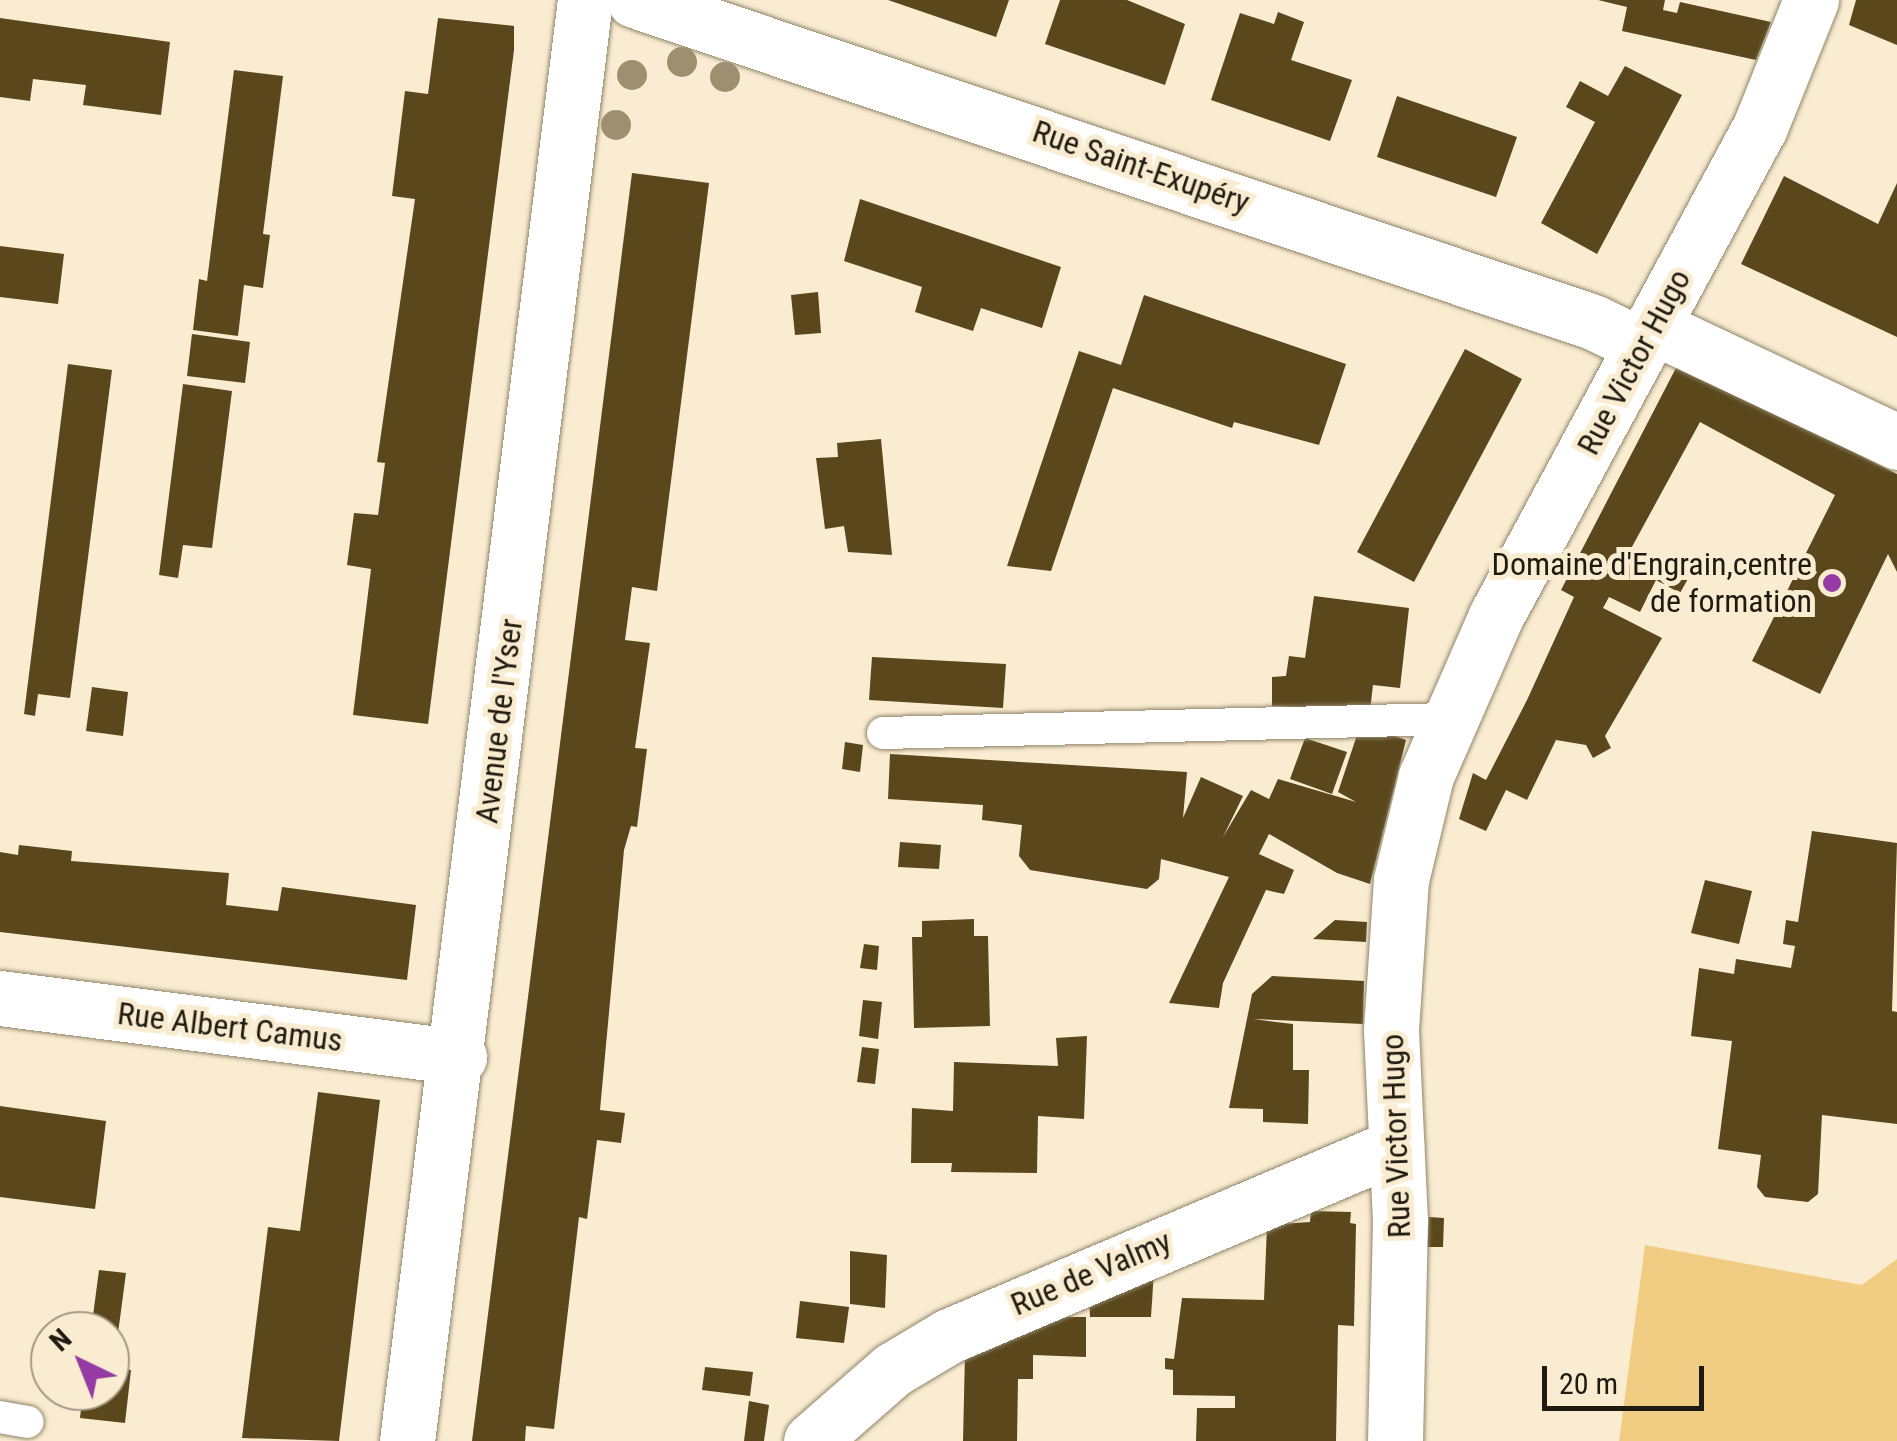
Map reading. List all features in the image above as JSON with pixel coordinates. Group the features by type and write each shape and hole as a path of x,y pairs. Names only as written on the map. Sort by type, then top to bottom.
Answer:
{"street":[{"name":"Avenue de l'Yser","path":"407,1441 459,1056 585,0"},
{"name":"Rue Saint-Exupéry","path":"634,0 1593,322 1649,336 1897,442"},
{"name":"Rue Victor Hugo","path":"1395,1441 1396,1146 1391,1030 1401,880 1426,776 1496,616 1760,127 1811,0"},
{"name":"Rue Albert Camus","path":"0,998 459,1056"},
{"name":"Rue de Valmy","path":"811,1441 892,1370 962,1330 1396,1146"}],"lane":[{"path":"883,733 1449,719"}],"shaded area":[{"path":"1645,1245 1862,1285 1897,1259 1897,1441 1619,1441"}],"building":[{"path":"888,0 1009,0 996,37"},
{"path":"1060,0 1127,0 1185,24 1165,85 1045,44"},
{"path":"1598,0 1665,0 1663,10 1677,13 1680,2 1771,22 1756,60 1622,31 1627,7"},
{"path":"1856,0 1897,0 1897,45 1849,25"},
{"path":"1278,12 1304,22 1291,60 1352,80 1330,141 1211,100 1240,13 1274,24"},
{"path":"0,18 170,42 161,115 83,105 86,85 33,79 30,101 0,97"},
{"path":"438,18 514,26 514,50 428,724 353,715 371,569 347,565 354,513 378,515 385,463 377,462 415,199 392,196 405,91 428,94"},
{"path":"1625,66 1682,95 1597,254 1541,223 1595,122 1566,107 1580,81 1608,96"},
{"path":"234,70 283,76 263,234 270,235 263,288 244,285 238,336 193,330 199,279 207,281"},
{"path":"1397,96 1517,137 1496,197 1377,157"},
{"path":"632,173 709,183 657,591 632,587 625,640 650,643 635,748 647,749 637,827 631,826 624,850 600,1110 625,1113 621,1143 597,1140 587,1219 579,1217 554,1429 526,1426 525,1441 472,1441"},
{"path":"1784,176 1878,224 1897,183 1897,337 1741,264"},
{"path":"860,199 1061,267 1042,328 981,308 973,331 915,312 922,287 844,261"},
{"path":"0,246 64,254 58,304 0,297"},
{"path":"818,292 821,333 795,335 791,295"},
{"path":"1144,295 1346,364 1319,445 1234,422 1232,428 1113,388 1051,571 1007,566 1079,351 1121,365"},
{"path":"192,334 250,342 245,383 187,376"},
{"path":"1465,349 1522,379 1414,582 1357,552"},
{"path":"68,364 112,370 70,698 38,694 35,716 24,714"},
{"name":"Domaine d'Engrain,centre de formation","path":"1678,364 1897,474 1897,572 1888,554 1820,694 1752,661 1835,495 1700,422 1627,556 1689,577 1680,593 1656,580 1640,612 1609,597 1603,608 1662,638 1605,736 1611,748 1593,758 1586,745 1556,740 1527,800 1506,790 1486,831 1459,819 1473,773 1486,780 1527,700 1574,597 1561,590"},
{"path":"183,384 232,391 212,548 183,545 178,578 159,575"},
{"path":"881,439 892,555 848,552 844,526 825,529 816,458 838,457 837,443"},
{"path":"1314,596 1409,608 1400,688 1373,685 1370,711 1272,706 1272,677 1286,676 1289,656 1305,658"},
{"path":"872,657 1006,664 1003,708 869,700"},
{"path":"92,687 128,692 123,736 86,731"},
{"path":"1375,729 1406,740 1370,884 1337,873 1269,834 1259,854 1294,870 1284,894 1266,890 1223,983 1219,1008 1169,1003 1229,877 1161,859 1159,879 1147,889 1030,870 1019,856 1022,825 982,820 983,805 888,799 890,754 1187,772 1183,818 1201,777 1243,796 1223,837 1251,790 1269,799 1278,779 1356,802 1338,792 1357,735"},
{"path":"1305,738 1347,752 1332,794 1290,779"},
{"path":"845,742 863,745 860,772 842,769"},
{"path":"1812,831 1897,843 1892,1011 1897,1012 1897,1124 1822,1115 1818,1194 1808,1202 1765,1197 1757,1187 1761,1155 1718,1149 1732,1041 1691,1036 1699,968 1734,974 1736,959 1791,968 1795,946 1783,944 1786,920 1798,922"},
{"path":"900,842 941,845 939,869 898,867"},
{"path":"19,845 72,851 71,861 229,873 226,905 278,911 282,887 416,905 407,980 0,932 0,852 18,855"},
{"path":"1705,880 1752,891 1739,944 1691,933"},
{"path":"974,919 974,936 988,936 990,1026 914,1028 912,937 922,937 922,921"},
{"path":"1335,920 1367,922 1366,942 1313,939"},
{"path":"864,944 879,946 877,970 860,968"},
{"path":"1272,976 1364,981 1363,1024 1253,1019 1293,1024 1293,1070 1309,1070 1308,1124 1263,1122 1263,1109 1229,1108 1252,994"},
{"path":"863,1000 882,1002 878,1039 859,1036"},
{"path":"1087,1036 1084,1119 1038,1116 1037,1173 951,1172 952,1163 911,1163 912,1108 953,1111 954,1062 1058,1066 1056,1038"},
{"path":"862,1047 879,1049 875,1084 857,1082"},
{"path":"318,1092 380,1100 339,1441 242,1438 268,1227 300,1231"},
{"path":"0,1106 106,1121 95,1209 0,1197"},
{"path":"1311,1211 1351,1212 1350,1223 1356,1224 1354,1326 1338,1325 1336,1441 1196,1441 1197,1408 1235,1408 1235,1396 1173,1395 1173,1370 1165,1369 1165,1358 1174,1359 1182,1298 1264,1300 1267,1225 1310,1222"},
{"path":"1429,1217 1444,1218 1443,1247 1427,1247"},
{"path":"850,1251 887,1255 885,1308 850,1304"},
{"path":"99,1270 126,1273 121,1311 94,1311"},
{"path":"1154,1271 1151,1317 1090,1317 1089,1297"},
{"path":"800,1301 849,1307 844,1343 796,1338"},
{"path":"1047,1317 1086,1317 1086,1357 1033,1355 1033,1379 1018,1379 1017,1441 963,1441 965,1353"},
{"path":"705,1367 753,1372 750,1396 702,1390"},
{"path":"749,1401 769,1405 764,1441 744,1441"},
{"path":"81,1411 126,1411 125,1423 80,1418"}],"place":[{"name":"Domaine d'Engrain,centre de formation","path":"1832,583"}]}
